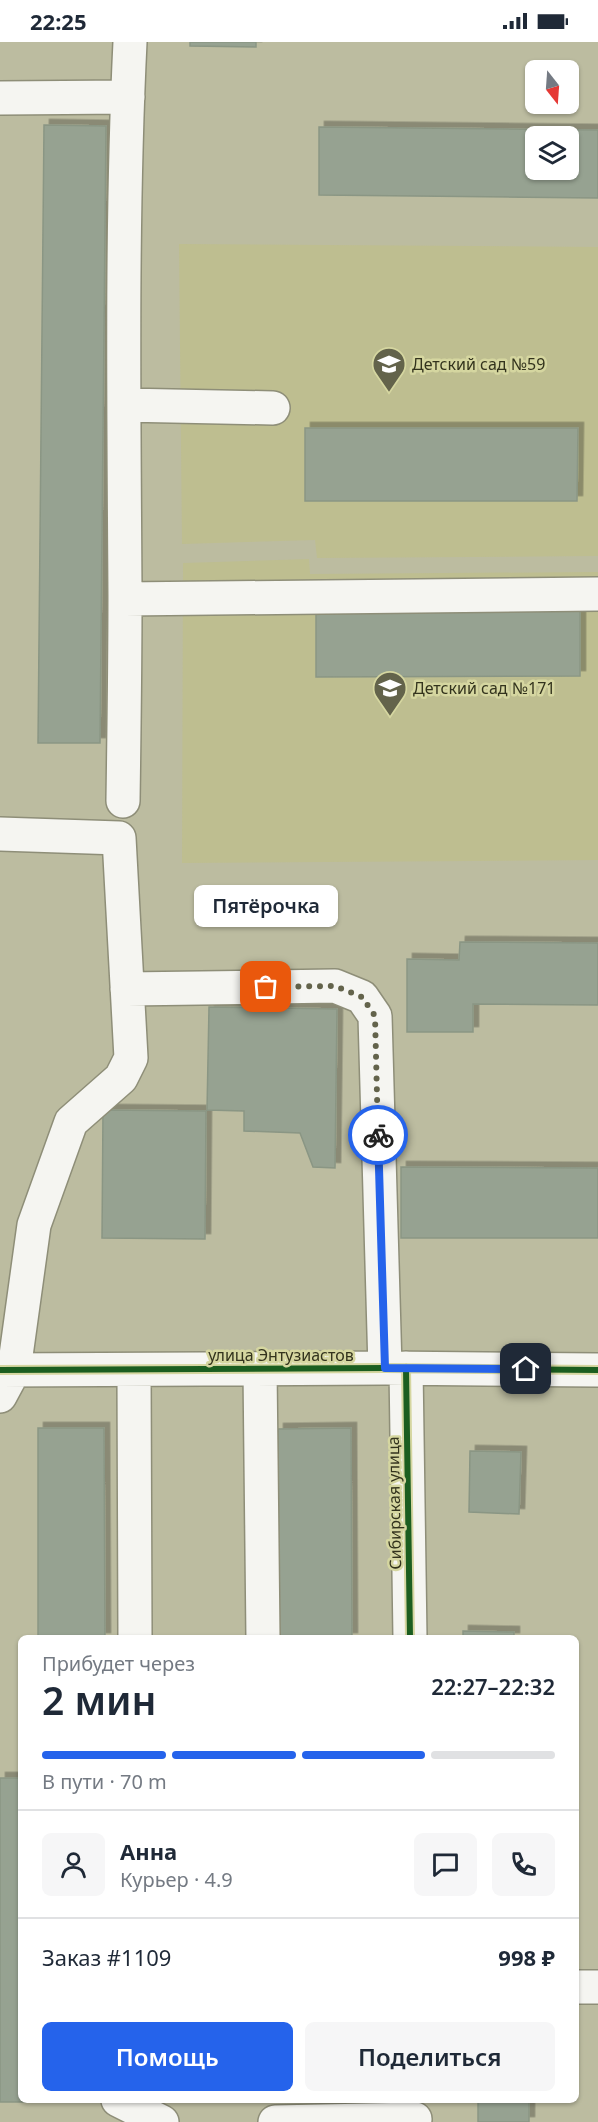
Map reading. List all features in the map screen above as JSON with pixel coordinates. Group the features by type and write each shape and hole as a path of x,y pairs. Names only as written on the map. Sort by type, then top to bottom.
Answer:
{"street":[{"path":"123,801 124,405 130,42"},
{"path":"0,98 128,97"},
{"path":"124,405 273,408"},
{"path":"125,599 598,594"},
{"path":"0,834 119,838 130,1058 120,1078 71,1122 34,1225 5,1379"},
{"name":"Сибирская улица","path":"127,989 335,986 362,997 375,1016 410,1635"},
{"name":"улица Энтузиастов","path":"5,1379 134,1370 396,1368 598,1370"},
{"path":"260,1369 263,1635"},
{"path":"134,1370 135,1635"},
{"path":"579,1988 598,1987"},
{"path":"124,2103 162,2122"},
{"path":"268,2103 268,2122"},
{"path":"275,2122 415,2114"}],"shaded area":[{"name":"Детский сад №59","path":"179,244 598,247 598,556 317,558 315,540 182,544"},
{"name":"Детский сад №171","path":"309,559 310,574 598,572 598,860 182,863 183,563"}],"building":[{"path":"190,42 256,42 256,47 190,46"},
{"path":"44,125 106,126 100,743 38,743"},
{"path":"319,127 525,129 525,180 579,180 579,130 598,130 598,198 319,195"},
{"path":"305,428 578,428 577,501 305,501"},
{"path":"580,607 580,676 316,677 316,608"},
{"path":"460,942 598,943 598,1005 473,1004 473,1032 407,1032 407,959 459,960"},
{"path":"209,1007 337,1009 335,1168 313,1167 300,1133 244,1131 244,1111 207,1110"},
{"path":"103,1110 206,1111 205,1239 102,1238"},
{"path":"401,1167 598,1168 598,1238 401,1238"},
{"path":"38,1428 104,1428 105,1635 38,1635"},
{"path":"351,1428 352,1635 279,1635 278,1429"},
{"path":"470,1451 521,1452 519,1514 469,1512"},
{"path":"463,1631 514,1632 514,1635 463,1635"},
{"path":"0,1778 18,1778 18,2102 0,2102"},
{"path":"478,2103 529,2103 529,2122 478,2122"}],"cycle path":[{"path":"0,1370 385,1368 598,1370"},
{"path":"406,1368 410,1635"}],"way so far":[{"path":"266,987 335,986 362,997 375,1016 378,1135"}],"place":[{"name":"Детский сад №59","path":"389,393"},
{"name":"Детский сад №171","path":"390,717"},
{"name":"Пятёрочка","path":"266,987"}],"route":[{"path":"378,1135 385,1368 526,1369"}]}
